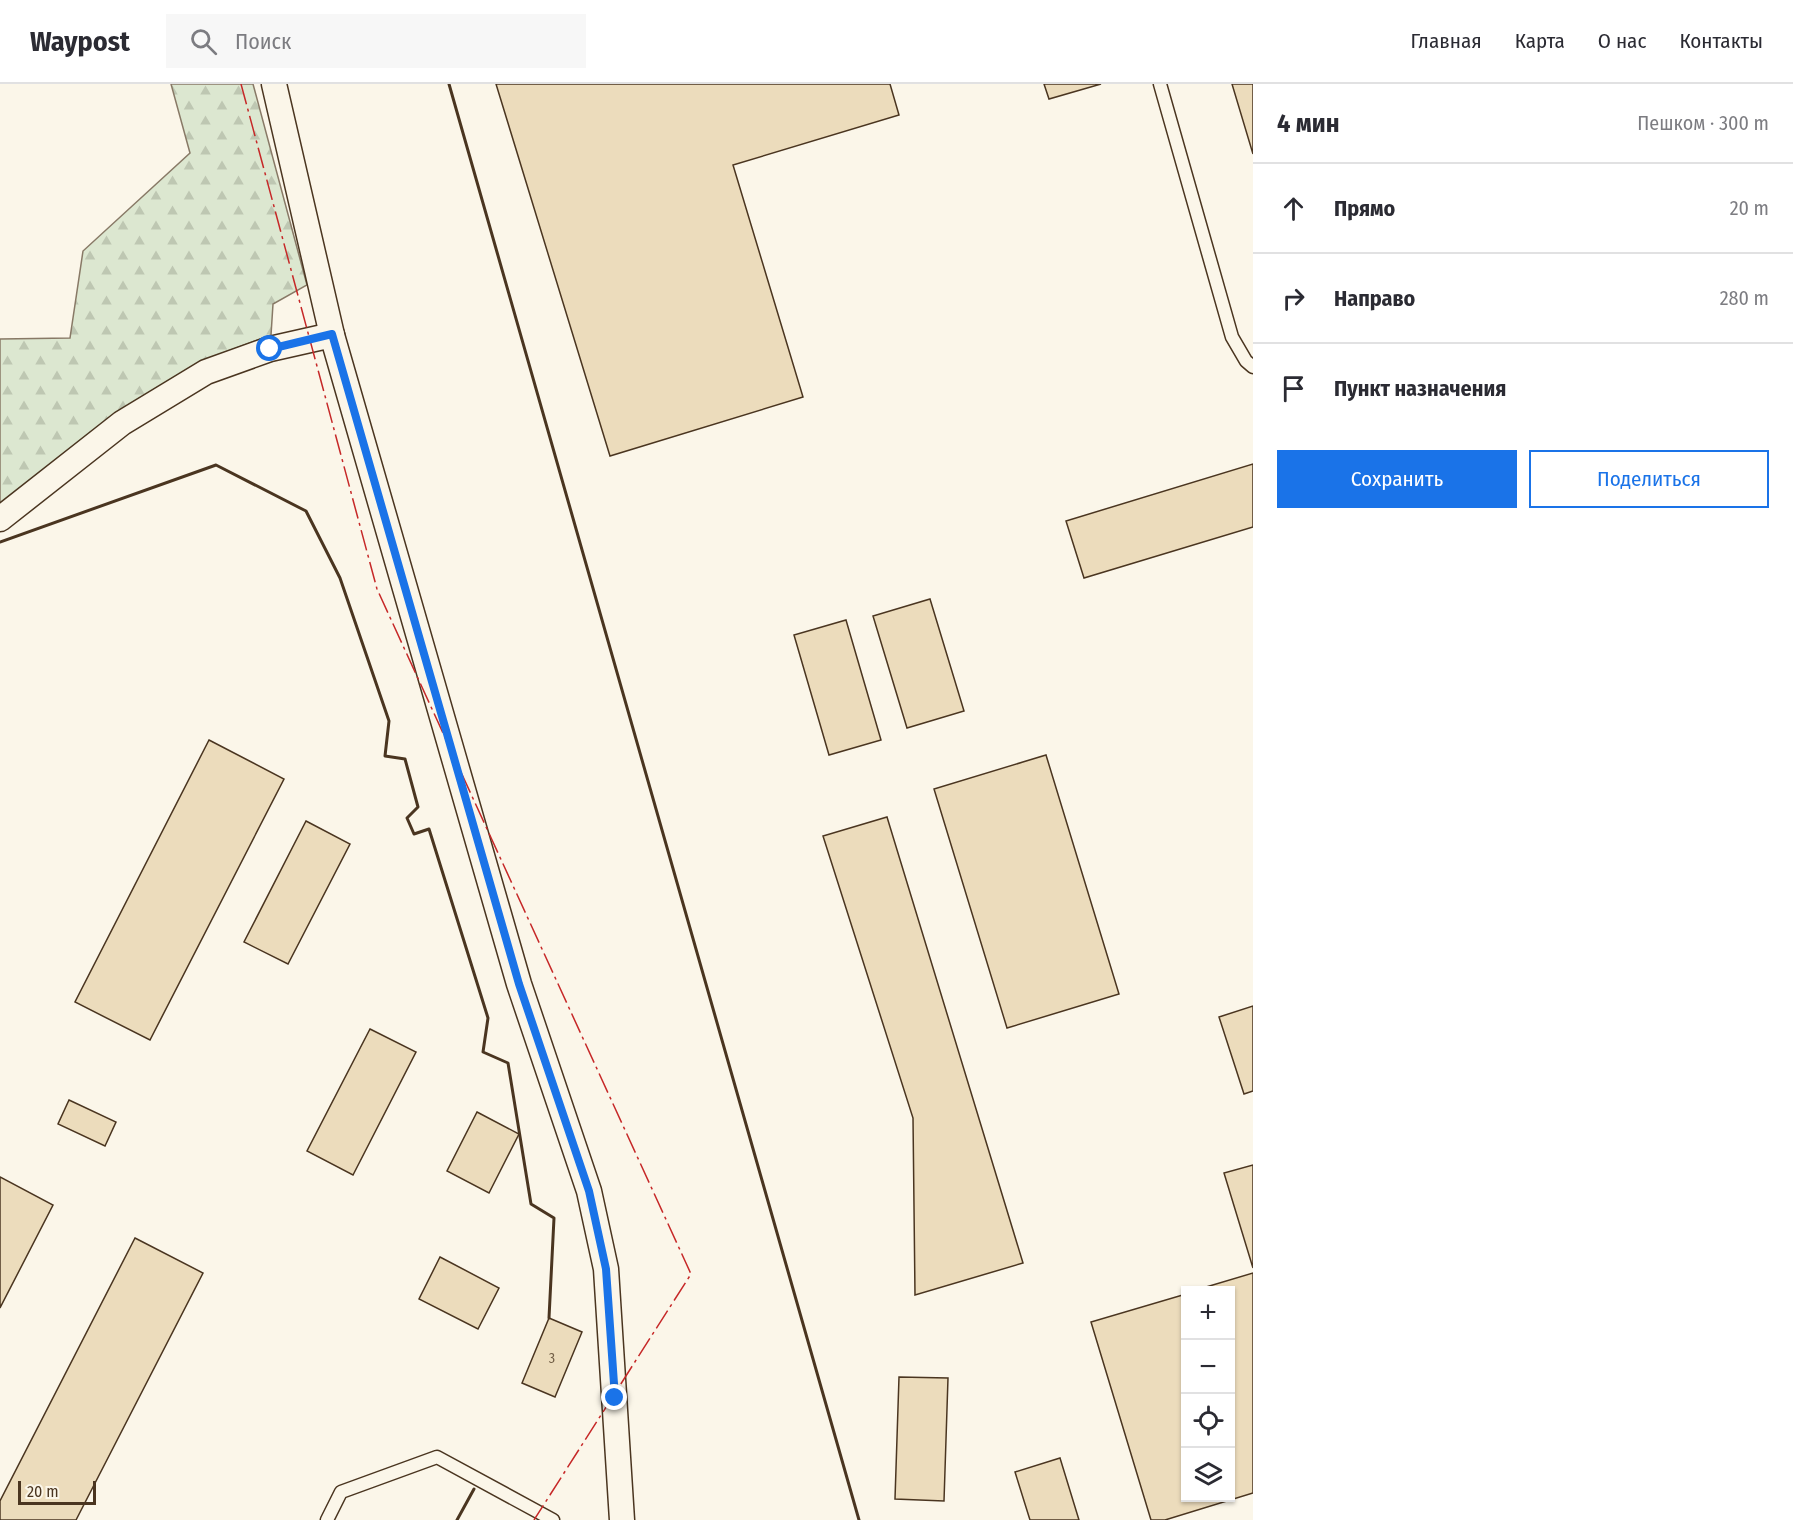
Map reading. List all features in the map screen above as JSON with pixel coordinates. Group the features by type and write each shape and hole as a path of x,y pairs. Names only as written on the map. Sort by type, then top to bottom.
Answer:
{"street":[{"path":"274,84 332,334 519,984 589,1191 606,1269 622,1520"},
{"path":"0,519 122,423 206,372 270,349 332,334"}],"lane":[{"path":"1160,84 1232,338 1246,361 1253,367"},
{"path":"327,1520 342,1492 437,1457 553,1520"}],"green space":[{"path":"171,84 253,84 307,285 273,304 271,335 202,361 0,509 0,339 70,338 83,251 190,153"}],"building":[{"path":"496,84 890,84 899,115 733,165 803,397 610,456"},
{"path":"1044,84 1101,84 1049,99"},
{"path":"1232,84 1253,84 1253,154"},
{"path":"1253,464 1253,527 1084,578 1066,521"},
{"path":"930,599 964,711 907,728 873,616"},
{"path":"846,620 881,740 829,755 794,635"},
{"path":"209,740 284,779 150,1040 75,1002"},
{"path":"1046,755 1119,994 1007,1028 934,789"},
{"path":"887,817 1023,1263 915,1295 913,1118 823,836"},
{"path":"306,821 350,844 288,964 244,942"},
{"path":"1253,1006 1253,1091 1244,1094 1219,1017"},
{"path":"370,1029 416,1052 353,1175 307,1151"},
{"path":"69,1100 116,1122 105,1146 58,1124"},
{"path":"477,1112 519,1134 489,1193 447,1171"},
{"path":"1253,1165 1253,1268 1224,1173"},
{"path":"0,1177 53,1205 0,1308"},
{"path":"135,1238 203,1273 76,1520 0,1520 0,1501"},
{"path":"440,1257 499,1288 478,1329 419,1299"},
{"path":"1253,1273 1253,1493 1235,1499 1235,1286 1209,1286"},
{"path":"1181,1295 1181,1502 1224,1502 1165,1520 1151,1520 1091,1322"},
{"path":"549,1318 582,1332 555,1397 522,1383"},
{"path":"899,1377 948,1378 944,1501 895,1499"},
{"path":"1060,1458 1079,1520 1030,1520 1015,1472"}],"wall":[{"path":"449,84 859,1520"},
{"path":"0,542 216,465 306,511 340,578 389,721 385,756 405,759 418,807 407,818 414,834 429,829 488,1018 483,1052 508,1063 531,1204 554,1218 549,1318"},
{"path":"457,1520 474,1489"}],"power":[{"path":"241,84 377,589 691,1274 534,1520"}],"route":[{"path":"270,349 332,334 519,984 589,1191 606,1269 615,1398"}]}
